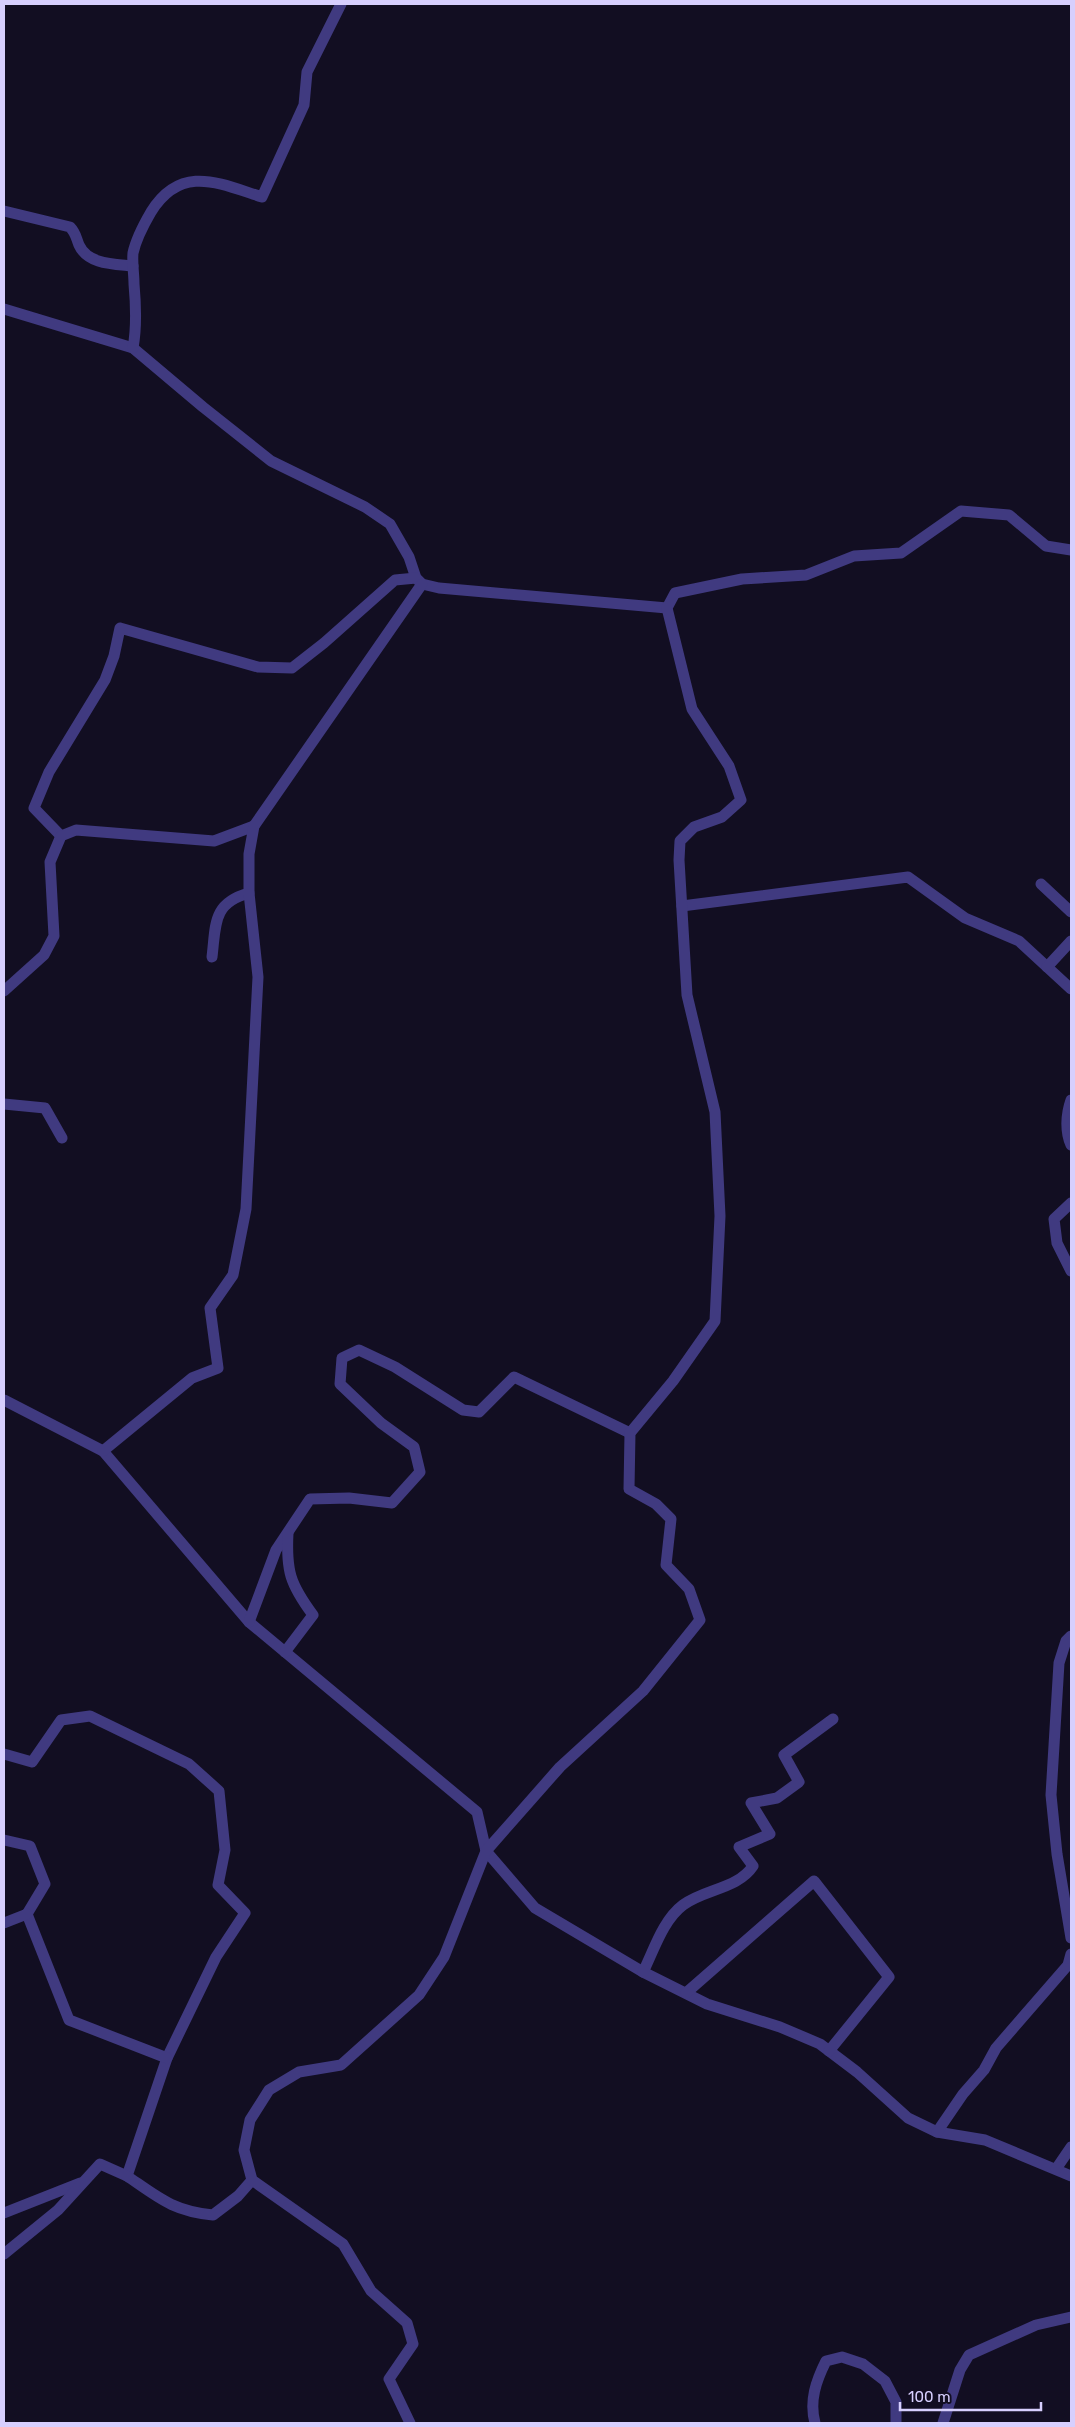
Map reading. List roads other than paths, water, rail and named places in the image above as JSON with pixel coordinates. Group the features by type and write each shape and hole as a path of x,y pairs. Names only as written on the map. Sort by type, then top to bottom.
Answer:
{"street":[{"path":"134,348 137,327 133,253 143,224 159,199 171,188 186,182 212,180 262,197 304,105 307,72 341,4"},
{"path":"4,211 70,227 76,234 78,244 84,252 98,262 133,266"},
{"path":"4,309 134,348 270,461 365,507 390,524 409,557 419,581"},
{"path":"410,2423 388,2378 413,2344 407,2323 371,2291 343,2244 252,2180 244,2150 250,2120 269,2090 299,2072 341,2066 419,1995 444,1957 486,1851 560,1767 643,1691 700,1620 689,1589 666,1565 671,1518 656,1504 629,1489 630,1433 673,1381 715,1321 720,1216 715,1112 687,995 680,841 694,827 722,817 741,800 730,766 692,709 667,608 675,593 742,578 806,575 854,556 901,553 961,511 1009,515 1046,546 1071,550"},
{"path":"61,836 34,808 49,772 105,680 114,656 120,628 258,667 292,668 324,644 395,580 419,581 439,588 667,608"},
{"path":"104,1451 192,1378 218,1368 210,1308 233,1275 246,1209 258,977 249,893 249,854 254,826 419,581"},
{"path":"4,991 44,955 54,936 50,862 61,836 76,830 214,841 254,826"},
{"path":"682,906 908,877 965,918 1019,941 1071,989"},
{"path":"1041,884 1071,912"},
{"path":"212,957 216,916 234,897 249,893"},
{"path":"1047,967 1071,941"},
{"path":"1071,1100 1067,1119 1067,1137 1071,1145"},
{"path":"4,1104 45,1108 62,1138"},
{"path":"1071,1203 1054,1219 1057,1243 1071,1271"},
{"path":"249,1622 276,1550 310,1499 349,1498 392,1503 420,1472 414,1447 381,1423 340,1384 342,1358 359,1350 394,1367 464,1410 479,1412 514,1378 630,1433"},
{"path":"4,1400 104,1451 249,1622 477,1812 486,1851 535,1908 643,1972 707,2004 780,2027 820,2044 857,2072 908,2118 936,2132 985,2140 1071,2176"},
{"path":"285,1652 313,1614 298,1595 286,1564 288,1532"},
{"path":"1071,1636 1066,1641 1060,1663 1051,1795 1057,1854 1071,1938"},
{"path":"4,1754 32,1762 61,1720 90,1716 189,1764 219,1791 224,1850 218,1885 245,1913 216,1956 167,2058 127,2176"},
{"path":"643,1972 671,1917 682,1906 697,1897 746,1876 753,1866 739,1846 770,1834 751,1803 776,1798 799,1782 784,1755 833,1719"},
{"path":"4,1840 30,1846 45,1884 27,1914 4,1923"},
{"path":"686,1993 814,1881 889,1977 830,2051"},
{"path":"27,1914 69,2020 167,2058"},
{"path":"936,2132 963,2094 984,2070 996,2048 1068,1965 1071,1954"},
{"path":"1056,2169 1071,2147"},
{"path":"4,2254 58,2210 100,2164 127,2176 168,2205 190,2213 213,2215 238,2196 252,2180"},
{"path":"4,2213 84,2182"},
{"path":"943,2423 960,2370 969,2355 1036,2325 1071,2317"},
{"path":"815,2423 812,2411 816,2383 826,2361 842,2357 863,2364 885,2381 896,2402 896,2423"}]}
